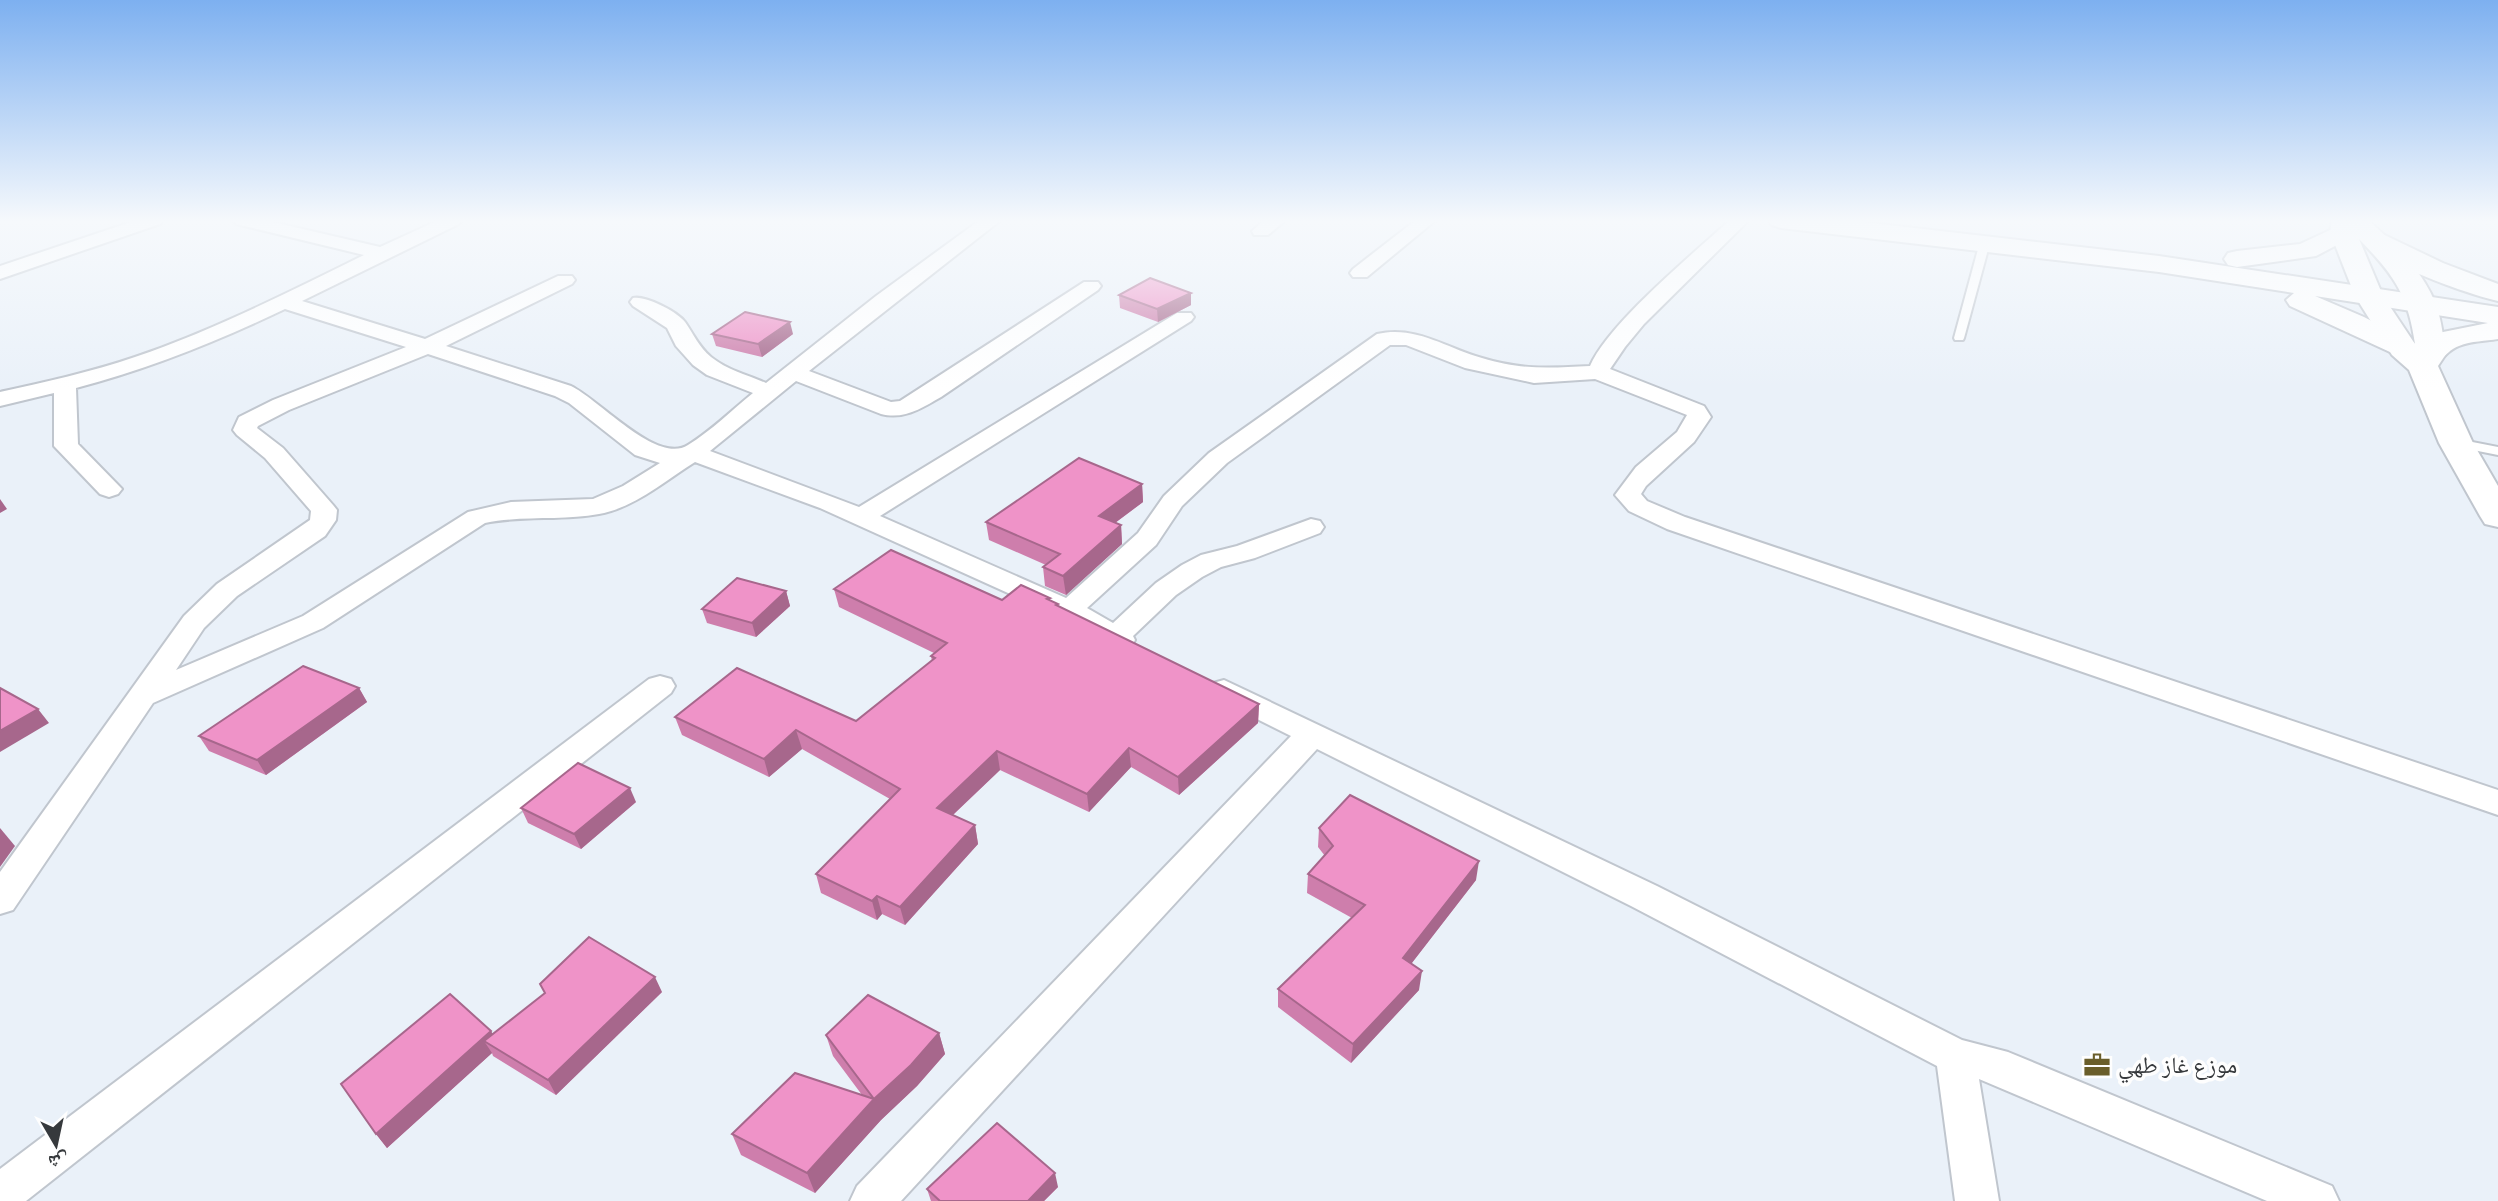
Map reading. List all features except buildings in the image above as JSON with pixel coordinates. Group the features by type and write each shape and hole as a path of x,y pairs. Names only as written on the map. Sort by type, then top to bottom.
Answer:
{"main road":[{"path":"2208,276 2292,297 2354,323 2419,356"},
{"path":"2271,276 2416,294 2498,299"},
{"path":"2317,276 2364,286"},
{"path":"2362,276 2364,286 2419,356 2456,443 2498,516"},
{"path":"2399,276 2416,294 2498,316"},
{"path":"2451,276 2498,293"},
{"path":"2416,294 2419,356"},
{"path":"2419,356 2448,339 2498,330"}],"street":[{"path":"0,399 65,384 146,360 285,302 335,276"},
{"path":"140,697 313,622 477,517 511,510 597,506 632,491 693,453 916,276"},
{"path":"1598,372 1598,366 1618,340 1683,276"},
{"path":"0,900 178,642 208,607 248,575 302,541 323,520 324,510 316,498 274,453 246,430 247,422 281,405 424,348 565,280"},
{"path":"792,372 879,406 889,409 906,407 933,392 1091,286"},
{"path":"285,302 537,382 576,398 644,450 667,457 693,453 862,516 1069,610 1152,655"},
{"path":"640,302 676,324 684,341 701,360 715,370 769,392"},
{"path":"862,516 1184,317"},
{"path":"1069,610 1147,539 1173,501 1218,458 1385,339 1409,338 1473,363 1534,376 1598,372 1689,406 1699,417 1691,431 1636,477 1628,495 1638,506 1676,523 2498,803"},
{"path":"65,384 66,446 109,489"},
{"path":"1115,637 1166,589 1192,571 1211,561 1246,552 1311,527"},
{"path":"1202,680 1644,896 1955,1056 1994,1065 2312,1200"},
{"path":"8,1194 660,686"},
{"path":"872,1201 1312,734"},
{"path":"1955,1056 1977,1201"}],"lane":[{"path":"1959,338 1976,276"},
{"path":"2456,443 2498,451"}],"place":[{"name":"موزع غاز طهي","path":"2097,1065"}]}
